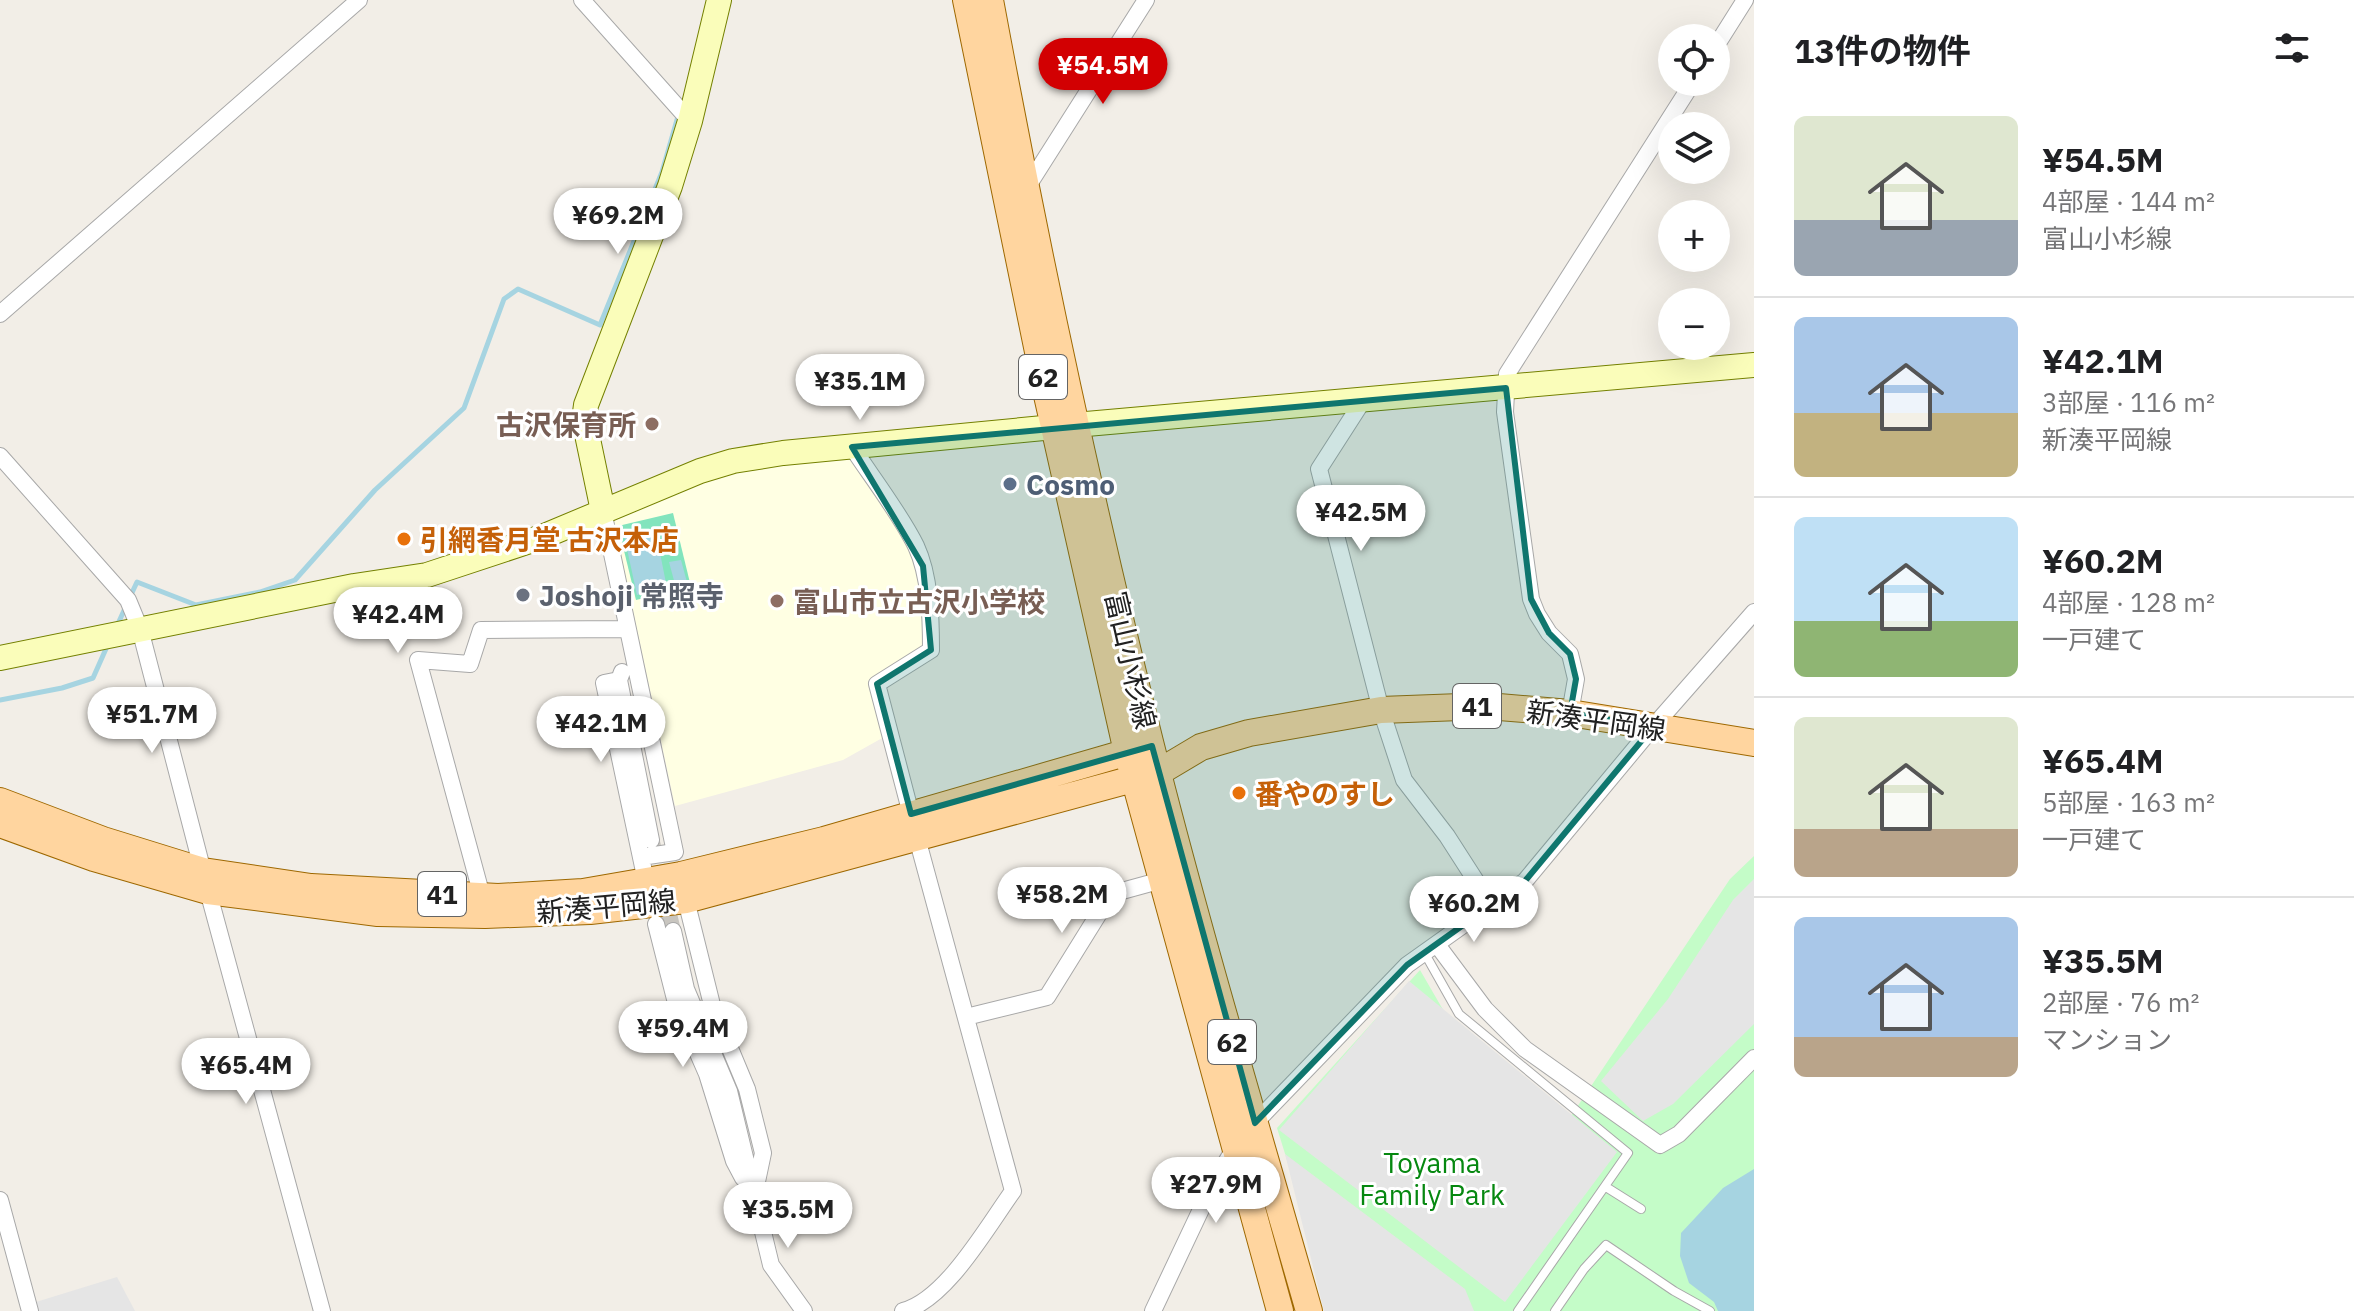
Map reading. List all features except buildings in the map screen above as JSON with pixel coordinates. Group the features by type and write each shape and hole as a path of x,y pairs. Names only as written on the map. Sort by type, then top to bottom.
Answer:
{"main road":[{"name":"富山小杉線","path":"966,0 1142,762 1162,880 1280,1311"},
{"name":"富山小杉線","path":"990,0 1065,426"},
{"name":"新湊平岡線","path":"0,824 94,858 378,913 485,915 590,911 686,900 914,826 1142,762 1249,733 1381,710 1487,706 1570,713 1754,743"},
{"name":"富山小杉線","path":"1142,762 1255,1123 1309,1311"},
{"name":"新湊平岡線","path":"0,801 205,881 482,896 583,892 643,869 681,875 810,844 914,826"}],"street":[{"path":"0,314 359,0"},
{"path":"582,0 690,121"},
{"path":"619,680 604,683 643,869 675,852 584,420 590,388 670,186 690,121 719,0"},
{"path":"1025,191 1146,0"},
{"path":"1730,24 1745,0"},
{"path":"1570,713 1576,679 1570,654 1549,633 1531,599 1505,412 1507,374 1684,96"},
{"path":"0,658 354,586 427,575 491,556 700,471 733,461 1065,426 1754,365"},
{"path":"1364,399 1319,469 1381,710 1404,780 1447,836 1492,906"},
{"path":"852,447 916,545 925,580 931,621 931,650 877,684 1013,1191 940,1290 919,1307 903,1311"},
{"path":"0,456 128,600 140,629 322,1311"},
{"path":"1153,1311 1213,1184 1236,1146 1255,1123 1407,965 1525,881 1754,612"},
{"path":"482,896 418,660 470,664 481,630 627,629"},
{"path":"631,653 619,680 651,840"},
{"path":"966,1017 1047,997 1111,894 1162,880"},
{"path":"686,900 712,1005 747,1089 763,1153 754,1197"},
{"path":"656,924 676,1003 707,1074 734,1161 754,1197"},
{"path":"673,931 686,989 729,1091 771,1265 804,1311"},
{"path":"1431,949 1525,1049 1660,1145 1679,1134 1754,1058"},
{"path":"0,1200 30,1311"}],"lane":[{"path":"1431,949 1459,1014 1628,1153 1518,1311"},
{"path":"1606,1187 1641,1209"},
{"path":"1555,1311 1584,1269 1606,1245 1708,1310"}],"highlighted area":[{"path":"1506,388 1531,599 1549,633 1570,654 1576,679 1570,713 1653,727 1525,881 1407,965 1255,1123 1152,746 911,814 877,684 931,650 923,566 852,447"}],"shaded area":[{"name":"富山市立古沢小学校","path":"854,456 919,559 928,644 871,680 884,737 843,760 675,806 613,518 710,478 751,468"},
{"path":"1754,879 1754,1024 1673,1104 1643,1121 1601,1081 1668,999 1733,900"},
{"path":"1409,981 1617,1152 1505,1302 1279,1130"},
{"path":"1285,1154 1465,1289 1474,1311 1324,1311"},
{"path":"117,1277 135,1311 39,1311 36,1302"}],"green space":[{"path":"673,513 691,587 636,600 618,526"},
{"name":"Toyama Family Park","path":"1754,856 1754,1311 1334,1311 1277,1128 1420,970 1449,1020 1569,1119 1730,879"}],"water":[{"path":"655,528 667,588 637,595 624,535"},
{"path":"681,560 688,586 676,588 669,562"},
{"path":"1754,1169 1754,1311 1718,1311 1714,1302 1689,1283 1680,1256 1681,1233 1723,1188"}],"waterway":[{"path":"130,597 137,582 196,605 260,592 295,580 375,490 464,408 504,299 518,289 600,325 662,172 679,113"},
{"path":"117,626 126,606"},
{"path":"0,700 62,688 93,678 109,642"}],"tunnel":[{"path":"652,842 673,931"}],"place":[{"name":"古沢保育所","path":"652,424"},
{"name":"Cosmo","path":"1010,484"},
{"name":"引網香月堂 古沢本店","path":"404,539"},
{"name":"Joshoji 常照寺","path":"523,595"},
{"name":"富山市立古沢小学校","path":"777,601"},
{"name":"番やのすし","path":"1239,793"}]}
